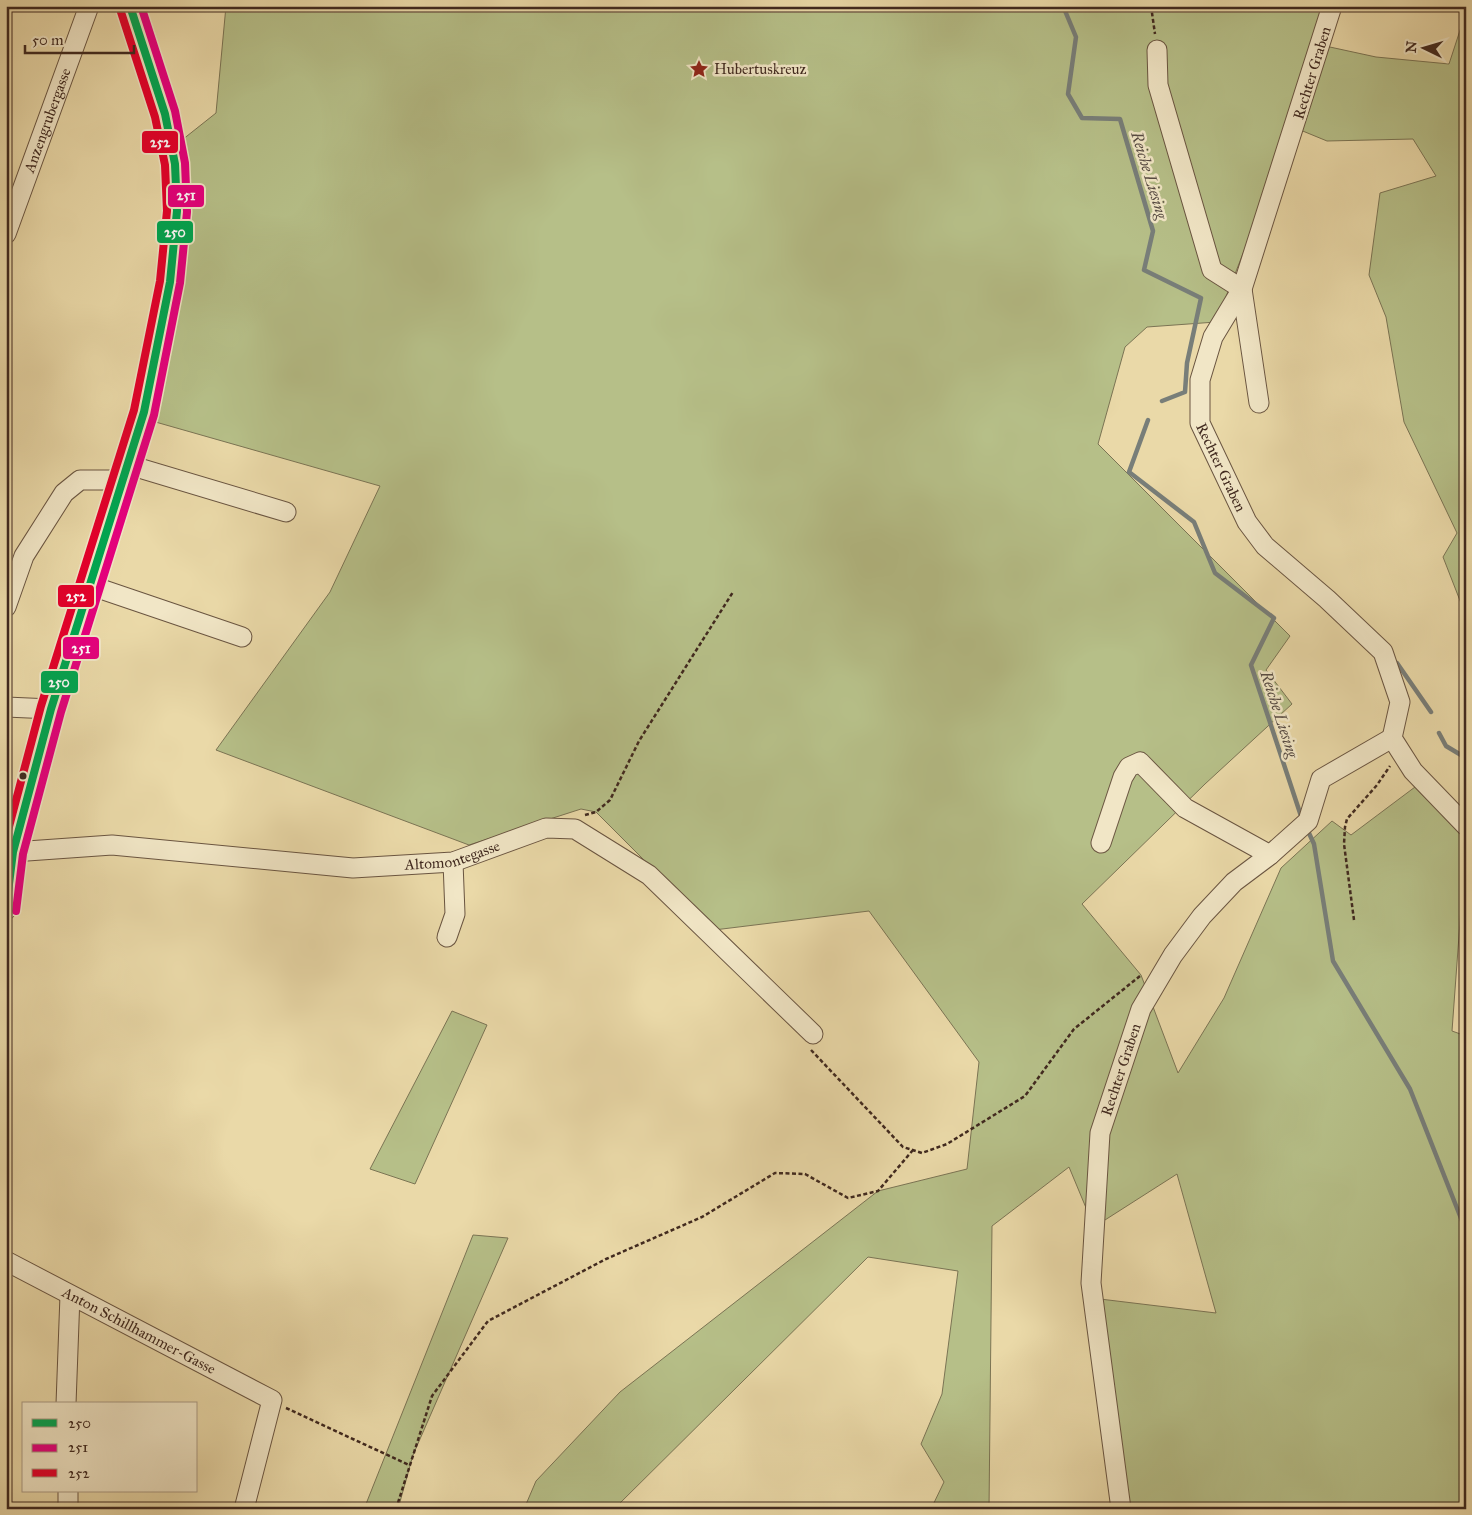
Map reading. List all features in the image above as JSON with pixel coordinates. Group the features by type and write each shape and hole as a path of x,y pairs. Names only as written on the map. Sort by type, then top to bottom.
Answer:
{"street":[{"name":"Anzengrubergasse","path":"6,234 89,6"},
{"path":"6,910 13,852 51,709 144,412 170,282 177,211 174,164 165,114 130,6"},
{"name":"Rechter Graben","path":"1121,1509 1091,1283 1100,1133 1140,1009 1173,955 1202,916 1234,882 1270,855 1308,820 1321,779 1392,738 1400,702 1383,652 1327,599 1265,546 1247,522 1200,423 1200,380 1213,338 1242,289 1332,6"},
{"path":"1157,50 1158,85 1212,270 1242,289 1259,403"},
{"path":"6,606 24,556 64,493 80,480 126,472 286,512"},
{"path":"90,585 242,637"},
{"path":"6,707 51,709"},
{"path":"1392,738 1412,771 1466,826"},
{"path":"1101,844 1123,777 1129,767 1140,762 1185,808 1270,855"},
{"name":"Altomontegasse","path":"13,852 112,845 353,868 453,862 546,828 574,829 648,875 813,1034"},
{"path":"448,937 455,914 453,862"},
{"name":"Anton Schillhammer-Gasse","path":"6,1261 272,1401"},
{"path":"66,1402 70,1295"},
{"path":"244,1509 272,1401"},
{"path":"68,1492 68,1509"}],"path":[{"path":"1151,6 1157,50"},
{"path":"579,817 596,812 610,800 639,741 733,592"},
{"path":"1354,920 1344,844 1345,827 1347,819 1377,785 1394,759 1392,738"},
{"path":"813,1034 801,1038 903,1147 922,1153 947,1144 1026,1096 1074,1029 1141,975"},
{"path":"396,1509 432,1396 488,1321 606,1259 702,1218 776,1173 805,1174 848,1198 878,1192 913,1150"},
{"path":"272,1401 338,1430 376,1451 409,1465"}],"green space":[{"path":"226,6 1327,6 1316,44 1376,57 1449,64 1466,12 1466,616 1443,557 1457,533 1404,422 1386,317 1369,275 1380,193 1436,176 1413,139 1327,141 1293,127 1216,322 1147,327 1125,347 1098,444 1290,636 1266,670 1292,704 1205,784 1082,904 1141,975 1178,1073 1224,998 1281,868 1332,821 1351,835 1415,787 1466,840 1452,1031 1466,1036 1466,1509 1128,1509 1100,1299 1216,1313 1177,1174 1094,1227 1069,1167 992,1226 989,1509 931,1509 944,1482 921,1444 942,1394 958,1271 868,1257 614,1509 524,1509 536,1481 620,1392 878,1191 967,1169 979,1062 869,911 714,930 596,812 581,809 469,845 216,750 330,592 380,486 152,421 186,225 182,140 216,113"},
{"path":"452,1011 487,1025 415,1184 370,1169"},
{"path":"473,1235 508,1238 413,1455 398,1509 364,1509"}],"waterway":[{"name":"Reiche Liesing","path":"1063,6 1076,37 1068,94 1082,118 1120,119 1153,231 1144,270 1201,298 1187,363 1185,392 1162,401"},
{"name":"Reiche Liesing","path":"1148,420 1129,472 1194,522 1215,573 1274,618 1251,665 1301,816"},
{"path":"1397,663 1431,712"},
{"path":"1439,733 1446,746 1466,758"},
{"name":"Reiche Liesing","path":"1308,831 1314,844 1333,961 1410,1089 1466,1231"}],"transit line":[{"name":"250","path":"6,908 13,852 51,709 144,412 170,282 177,211 175,164 165,114 130,6"},
{"name":"251","path":"16,911 23,854 61,712 154,415 180,283 187,212 185,163 175,111 141,6"},
{"name":"252","path":"6,838 41,706 134,410 160,281 167,211 165,165 155,117 120,9"}],"place":[{"name":"Hubertuskreuz","path":"699,69"}]}
